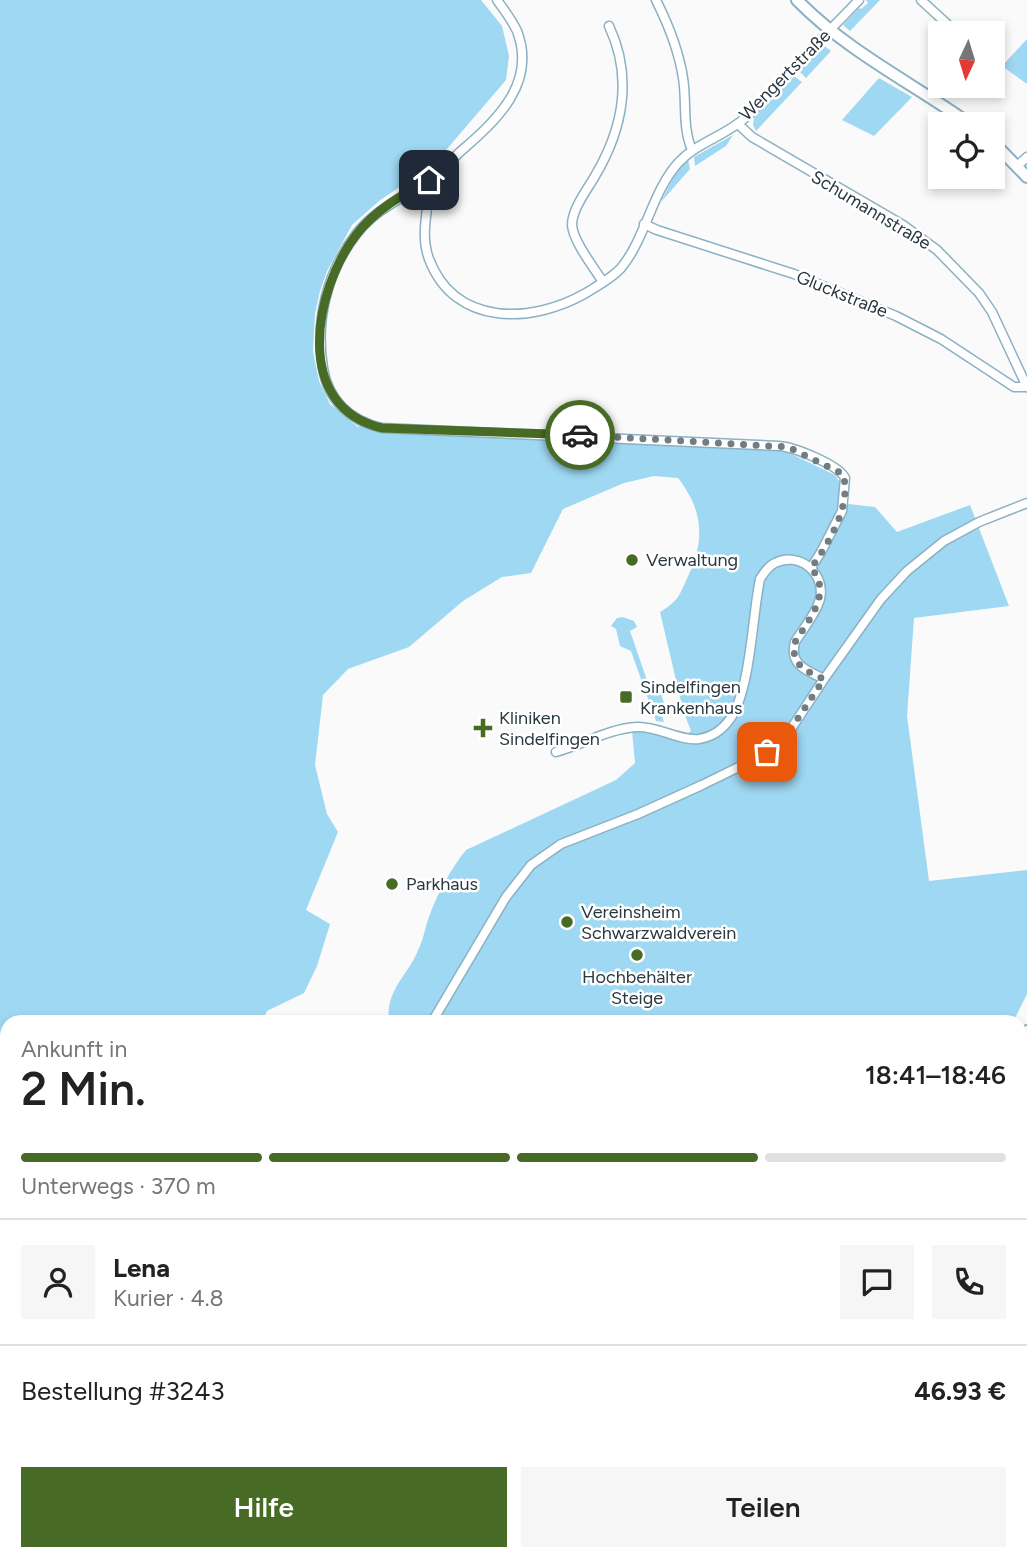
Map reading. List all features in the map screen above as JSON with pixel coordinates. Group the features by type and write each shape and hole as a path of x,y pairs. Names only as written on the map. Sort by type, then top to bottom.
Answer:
{"street":[{"path":"497,0 519,37 521,81 493,122 429,180 387,205 347,247 327,292 321,314 321,353 328,388 343,408 366,423 382,428 582,435 795,449 840,471 845,478 842,511 811,568"},
{"path":"656,0 675,46 683,76 687,139 692,149"},
{"path":"797,0 829,31 951,112"},
{"name":"Wengertstraße","path":"429,180 425,246 432,266 442,281 464,303 492,313 510,314 537,312 565,304 621,268 677,163 692,149 738,124 859,0"},
{"path":"921,0 944,21"},
{"path":"603,282 582,249 572,226 580,201 606,157 621,106 624,77 617,45 609,26"},
{"name":"Schumannstraße","path":"738,124 752,137 903,225 937,250 971,284 992,312 1027,387"},
{"path":"1005,154 1027,177"},
{"path":"1017,166 1027,158"},
{"name":"Gluckstraße","path":"644,224 836,290 897,316 940,339 1014,387 1027,387"},
{"path":"436,1015 506,897 531,865 569,840 659,804 767,752 787,735 881,600 924,556 944,541 979,522 1027,503"},
{"path":"556,752 628,728 642,727 690,739 700,739 721,730 730,719 741,692 760,579 770,565 783,560 801,562 811,568 820,583 819,601 795,642 794,657 803,669 824,679"}],"shaded area":[{"path":"0,0 481,0 502,26 509,56 506,80 435,163 379,201 352,225 327,271 315,314 313,351 319,381 330,404 358,427 361,425 384,432 616,440 785,451 835,475 839,481 839,503 875,507 897,532 970,505 1009,606 914,618 907,716 929,881 1027,870 1027,994 1016,1015 389,1015 394,991 415,958 440,890 466,850 616,780 635,763 632,731 677,741 691,731 683,710 660,612 678,596 689,574 698,549 699,525 693,502 678,478 654,476 624,483 563,509 531,573 502,577 463,601 409,647 348,669 323,695 315,765 327,814 338,832 306,910 330,924 317,966 304,993 267,1011 265,1015 0,1015"},
{"path":"866,0 880,0 850,31 843,25 859,8 868,3"},
{"path":"1027,39 1027,84 1005,68 1005,63"},
{"path":"823,45 831,51 806,78 798,70"},
{"path":"794,76 802,82 756,131 753,125 754,117"},
{"path":"879,78 912,97 874,136 842,120"},
{"path":"733,135 726,146 695,166 694,157"},
{"path":"688,160 690,169 661,202 676,172"},
{"path":"617,618 634,621 637,627 630,631 650,689 660,691 666,709 659,707 664,722 656,721 631,651 620,646 616,629 611,626"}],"way so far":[{"path":"580,435 788,447 843,474 845,478 842,511 811,568 820,583 819,601 793,650 797,664 824,679 787,735 767,752"}],"place":[{"name":"Verwaltung","path":"632,560"},
{"name":"Sindelfingen Krankenhaus","path":"626,697"},
{"name":"Kliniken Sindelfingen","path":"483,728"},
{"name":"Parkhaus","path":"392,884"},
{"name":"Vereinsheim Schwarzwaldverein","path":"567,922"},
{"name":"Hochbehälter Steige","path":"637,955"}],"route":[{"path":"429,180 387,205 372,218 347,247 335,271 321,314 321,353 328,388 336,401 352,416 382,428 580,435"}]}
